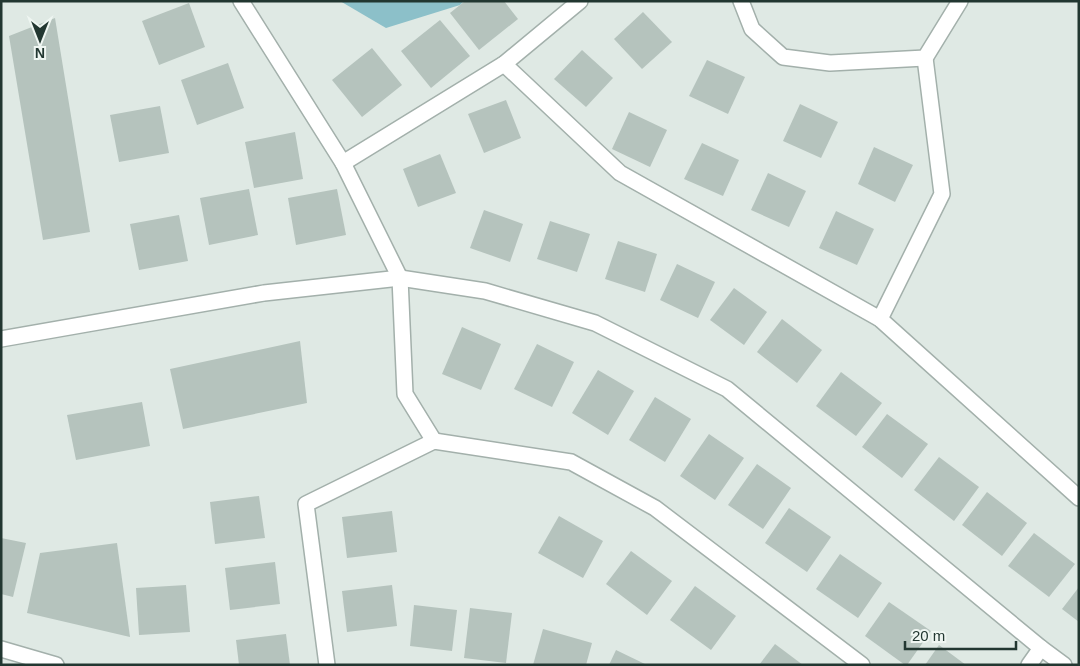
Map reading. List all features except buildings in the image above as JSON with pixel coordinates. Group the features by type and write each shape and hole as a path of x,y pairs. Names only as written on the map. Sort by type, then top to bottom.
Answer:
{"street":[{"path":"241,1 343,163 400,278 405,394 434,441"},
{"path":"343,163 504,64 580,1"},
{"path":"741,1 752,29 783,57 830,63 925,58"},
{"path":"880,319 942,194 925,58 960,1"},
{"path":"504,64 620,173 880,319 1079,498"},
{"path":"1,340 264,292 400,278 485,291 595,323 727,389 1064,665"},
{"path":"327,665 306,504 434,441 571,462 655,508 862,665"},
{"path":"1029,665 1041,648"},
{"path":"1,649 56,665"}],"water":[{"path":"340,1 464,1 460,5 386,28"}]}
